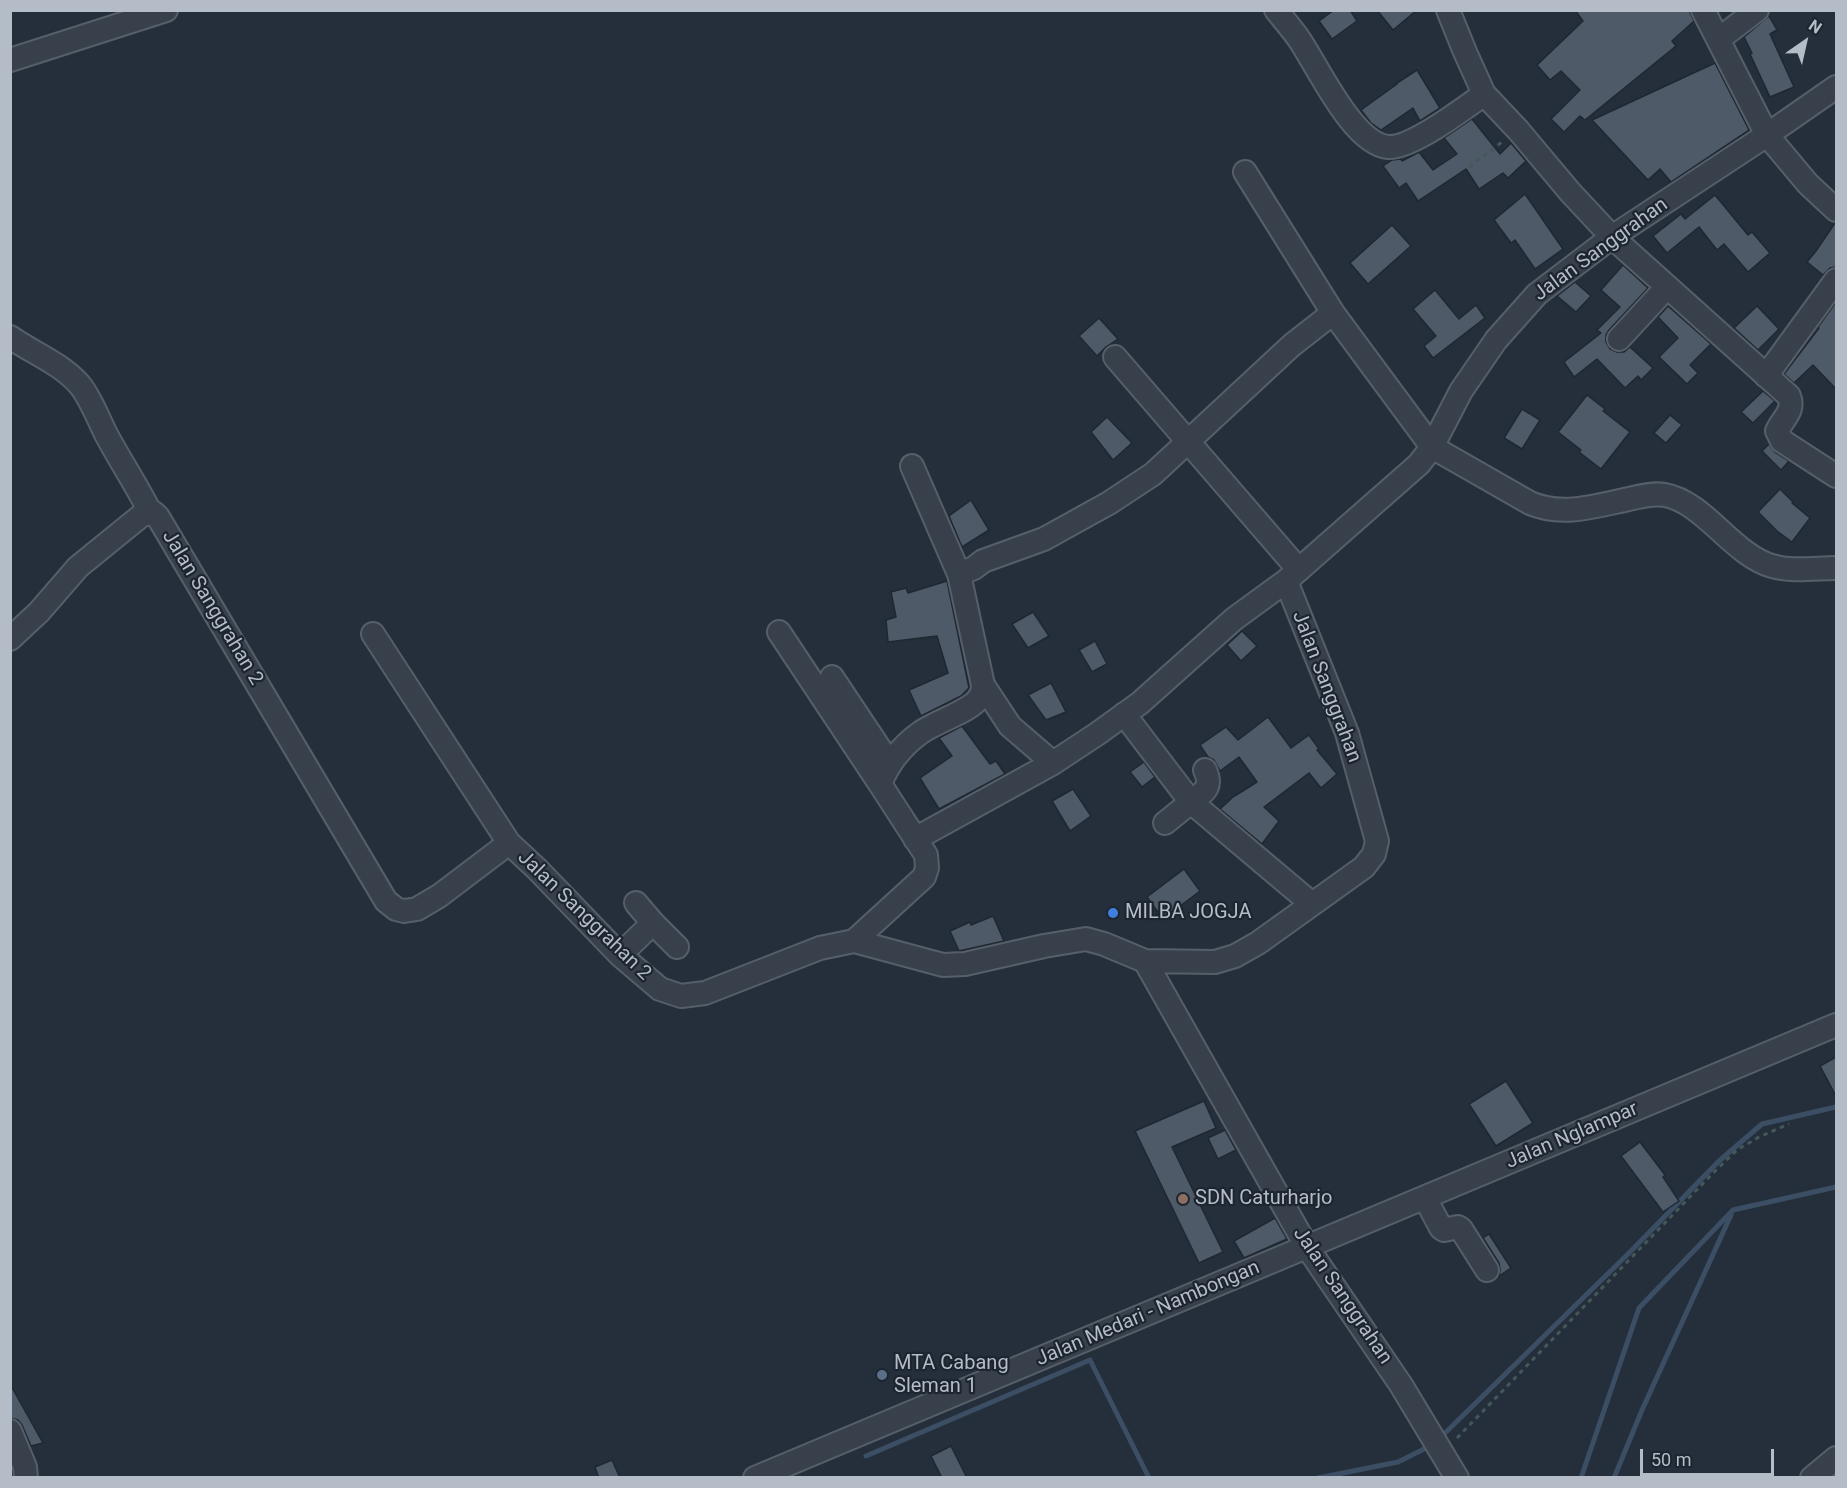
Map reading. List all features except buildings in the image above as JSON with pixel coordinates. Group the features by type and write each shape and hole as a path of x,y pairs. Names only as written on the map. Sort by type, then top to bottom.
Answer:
{"street":[{"path":"10,60 166,10"},
{"path":"1276,10 1298,37 1352,122 1373,142 1390,147 1416,139 1484,94"},
{"path":"1448,10 1484,94 1612,237 1789,396 1792,403 1791,409 1777,430 1778,435 1782,441 1836,476"},
{"path":"1703,10 1767,135 1808,184 1836,210"},
{"path":"1719,39 1757,10"},
{"name":"Jalan Sanggrahan","path":"1457,1478 1401,1385 1307,1247 1145,962 1215,962 1235,956 1258,943 1364,867 1374,854 1377,841 1347,733 1292,576 1419,464 1432,447 1461,392 1496,340 1537,294 1612,237 1836,87"},
{"path":"1245,172 1333,313 1432,447 1540,507 1585,508 1640,497 1665,495 1691,507 1750,556 1771,566 1836,568"},
{"path":"1766,376 1836,280"},
{"path":"1619,339 1667,287"},
{"path":"959,574 974,568 983,561 1044,539 1109,503 1153,474 1292,345 1333,313"},
{"path":"10,337 57,365 79,384 150,512"},
{"path":"915,839 1053,763 1140,703 1234,619 1292,576 1188,440 1115,357"},
{"path":"885,774 918,734 933,724 972,706 979,699 983,685 959,574 912,466"},
{"name":"Jalan Sanggrahan 2","path":"10,639 39,612 78,567 142,514 150,512 158,517 386,902 396,909 404,911 417,909 440,896 509,843 620,955 660,989 681,996 705,993 820,948 854,941 943,965 954,965 1086,939 1104,944 1145,962"},
{"path":"779,632 885,774"},
{"path":"374,634 509,843"},
{"path":"832,677 885,774 915,839 926,855 927,868 924,877 854,941"},
{"path":"983,685 1010,726 1053,763"},
{"path":"1124,714 1191,802 1312,904"},
{"path":"1165,823 1206,790 1209,779 1205,770"},
{"path":"636,903 677,947"},
{"path":"620,955 653,923"},
{"name":"Jalan Nglampar","path":"1307,1247 1836,1025"},
{"path":"1425,1198 1441,1228 1444,1230 1458,1227 1461,1229 1487,1270"},
{"name":"Jalan Medari - Nambongan","path":"755,1478 1307,1247"},
{"path":"10,1431 25,1467 26,1478"},
{"path":"1812,1478 1836,1458"}],"path":[{"path":"1469,167 1518,130"},
{"path":"1442,1453 1737,1150 1789,1124"}],"waterway":[{"path":"1443,1435 1629,1253 1719,1161 1762,1124 1836,1107"},
{"path":"1581,1478 1639,1308 1733,1210 1836,1187"},
{"path":"1614,1478 1642,1410 1731,1215"},
{"path":"866,1456 1090,1360 1149,1478"},
{"path":"1318,1478 1398,1462 1432,1445"}],"place":[{"name":"MILBA JOGJA","path":"1113,913"},
{"name":"SDN Caturharjo","path":"1183,1199"},
{"name":"MTA Cabang Sleman 1","path":"882,1375"}]}
